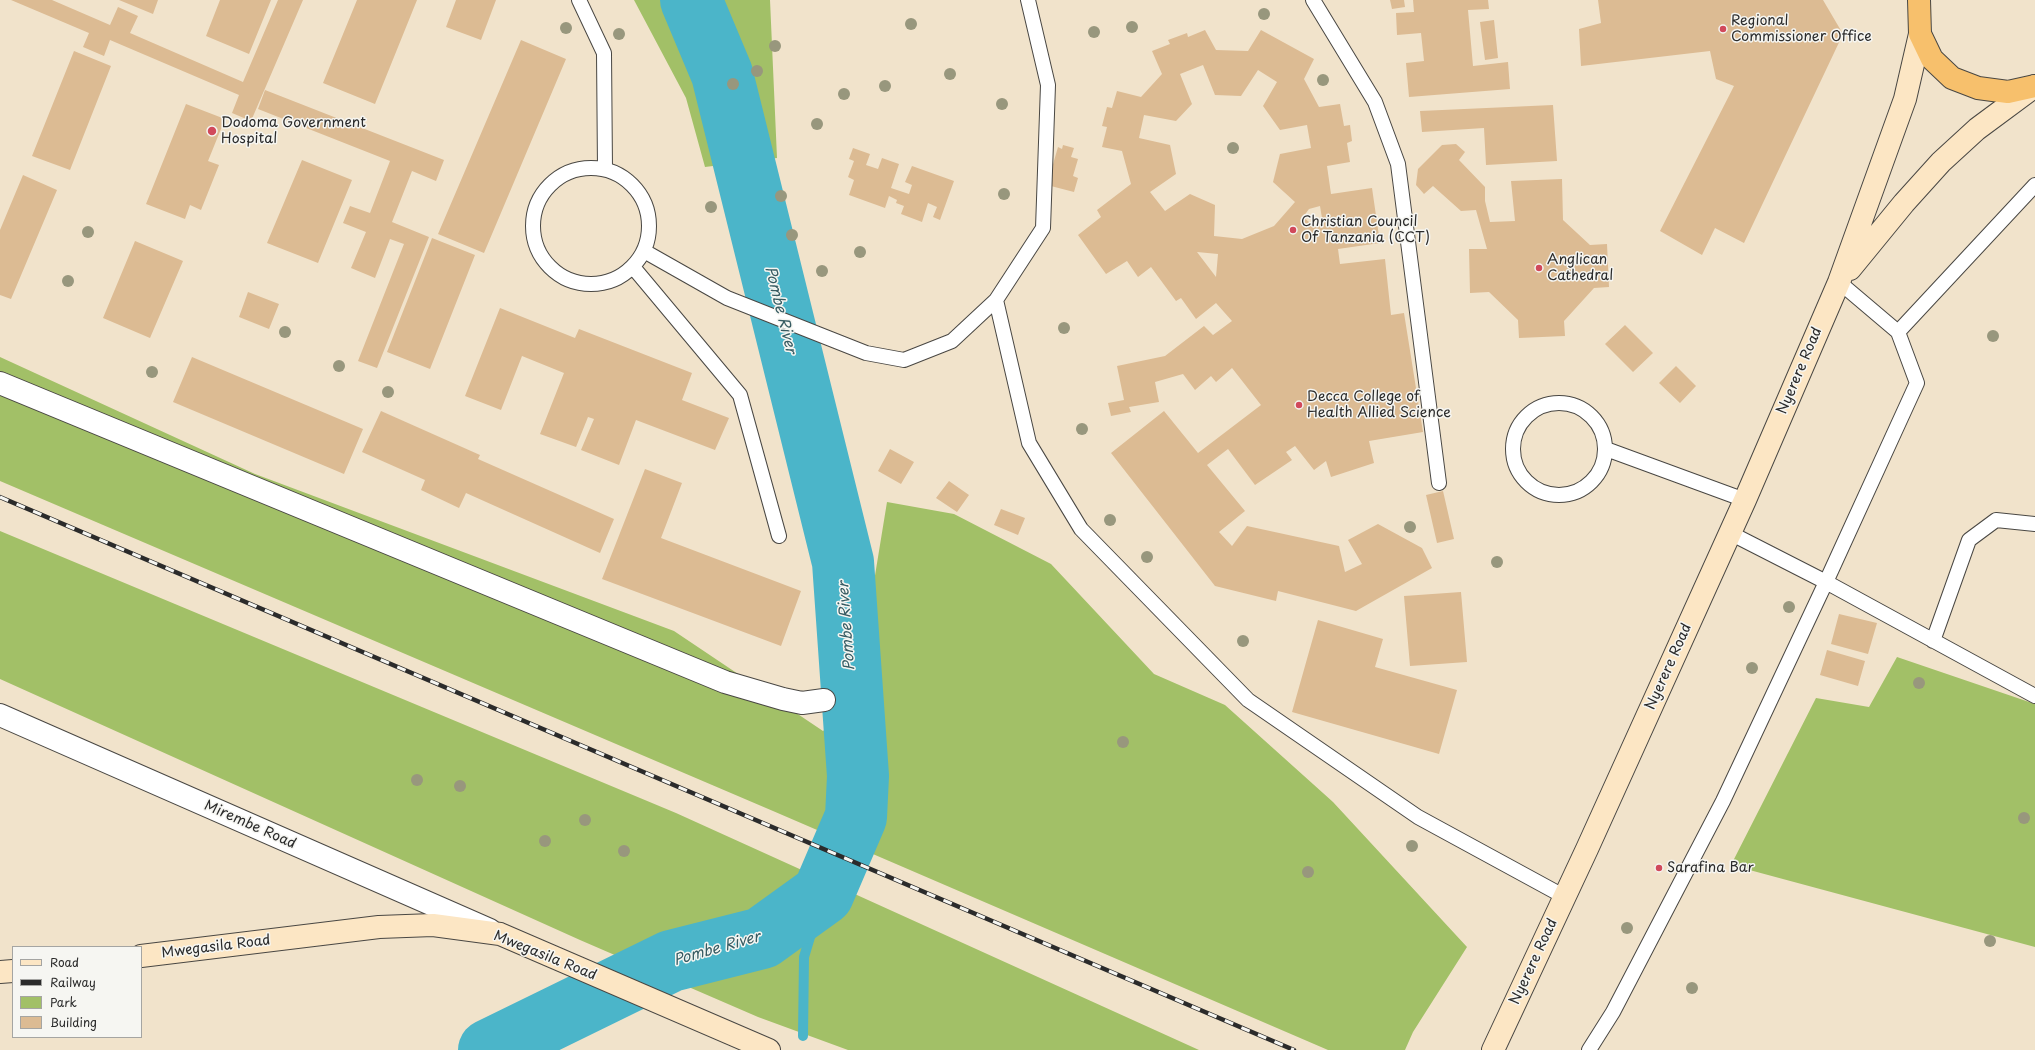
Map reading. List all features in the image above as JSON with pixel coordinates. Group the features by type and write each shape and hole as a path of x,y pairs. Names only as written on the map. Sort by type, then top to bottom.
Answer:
{"highway":[{"path":"1918,2 1920,34 1932,59 1952,78 1978,88 2008,92 2035,86"}],"main road":[{"path":"1839,282 1905,99 1920,34"},
{"path":"1839,282 1904,203 1941,162 1977,129 2035,86"},
{"name":"Nyerere Road","path":"1493,1050 1565,897 1745,500 1839,282"},
{"name":"Mwegasila Road","path":"142,956 379,928 433,925 500,934 769,1050"},
{"path":"0,972 12,971"}],"street":[{"path":"0,382 725,682 783,700 802,703 824,700"},
{"name":"Mirembe Road","path":"0,715 500,934"}],"lane":[{"path":"579,0 604,53 605,169"},
{"path":"644,251 727,298 866,353 904,360 952,341 996,300 1043,228 1048,85 1028,0"},
{"path":"1314,0 1375,102 1398,164 1438,483"},
{"path":"584,167 605,169 624,177 638,191 648,210 650,230 644,251 634,267 617,279 597,285 577,283 558,275 543,261 534,242 532,222 537,202 548,185 565,173 584,167"},
{"path":"1898,332 2035,185"},
{"path":"634,267 740,394 780,536"},
{"path":"1589,1050 1613,1012 1723,801 1826,582 1917,383 1898,332 1839,282"},
{"path":"996,300 1029,443 1082,529 1248,700 1418,817 1565,897"},
{"path":"1552,404 1568,404 1583,410 1595,420 1603,434 1606,449 1603,464 1596,476 1586,487 1573,493 1558,495 1544,493 1531,485 1521,475 1515,461 1513,447 1516,431 1525,418 1537,408 1552,404"},
{"path":"1606,449 1745,500"},
{"path":"1933,641 1969,540 1996,520 2035,524"},
{"path":"1730,533 1826,582 2035,696"}],"green space":[{"path":"634,0 770,0 777,158 705,167 686,98"},
{"path":"0,357 255,474 674,631 823,731 882,685 871,600 887,502 954,514 1051,564 1154,674 1225,705 1333,802 1467,947 1413,1032 1405,1050 1328,1050 0,481"},
{"path":"0,531 676,813 1199,1050 848,1050 758,1017 580,940 0,679"},
{"path":"1897,657 2035,704 2035,947 1731,865 1816,698 1869,707"}],"building":[{"path":"11,0 52,0 110,25 118,7 138,16 130,33 243,82 278,0 303,0 251,121 232,113 239,95 110,40 104,56 83,47 89,33"},
{"path":"119,0 158,0 153,14"},
{"path":"220,0 271,0 249,54 206,36"},
{"path":"357,0 417,0 375,104 323,83"},
{"path":"456,0 496,0 481,40 446,27"},
{"path":"1390,0 1404,0 1405,7 1392,9"},
{"path":"1413,0 1488,0 1489,9 1468,10 1473,66 1508,62 1510,89 1409,97 1406,63 1424,61 1421,33 1397,35 1396,13 1414,12"},
{"path":"1598,0 1823,0 1843,34 1744,243 1715,228 1702,255 1660,231 1734,86 1716,79 1710,51 1581,66 1579,29 1601,23"},
{"path":"1494,20 1498,58 1485,60 1480,22"},
{"path":"1205,30 1216,50 1248,51 1261,30 1314,59 1304,79 1319,107 1340,104 1344,126 1350,125 1352,141 1347,143 1350,162 1327,166 1331,194 1372,188 1380,243 1338,249 1340,264 1385,259 1391,315 1404,313 1423,432 1369,441 1374,463 1331,477 1326,461 1314,470 1295,446 1286,452 1292,460 1255,485 1228,449 1207,465 1245,511 1219,532 1232,546 1247,526 1339,546 1345,572 1362,564 1348,540 1378,524 1422,548 1432,568 1356,611 1278,591 1276,601 1215,586 1111,453 1164,411 1198,453 1261,405 1232,368 1216,382 1211,376 1195,390 1183,374 1155,382 1159,402 1129,407 1131,412 1111,416 1108,403 1124,400 1117,366 1165,356 1204,326 1213,335 1232,321 1216,303 1196,319 1181,298 1176,301 1151,267 1138,277 1127,261 1106,274 1078,235 1101,217 1097,210 1131,184 1122,151 1102,147 1107,127 1102,126 1107,107 1112,108 1117,91 1141,97 1162,74 1152,51 1170,44 1168,40 1187,33 1188,37","holes":["1203,65 1215,95 1241,96 1258,70 1277,82 1263,106 1280,130 1307,125 1311,148 1280,154 1273,182 1295,202 1274,226 1242,239 1214,236 1215,205 1190,194 1165,211 1150,192 1176,174 1170,145 1139,138 1144,115 1176,121 1192,104 1180,74","1320,206 1323,224 1315,227 1303,217 1309,209","1197,252 1218,254 1216,277"]},
{"path":"521,40 566,59 484,253 438,234"},
{"path":"74,51 111,66 70,170 32,156"},
{"path":"265,90 444,160 436,181 412,171 392,222 429,237 377,368 358,361 404,244 390,239 375,278 351,268 366,232 343,223 350,206 370,213 390,161 258,109"},
{"path":"186,104 225,119 208,161 219,165 201,210 190,205 185,219 146,204"},
{"path":"1553,105 1557,161 1486,165 1484,128 1422,132 1420,111"},
{"name":"Anglican Cathedral","path":"1456,144 1465,152 1459,160 1485,187 1485,201 1490,222 1515,221 1511,181 1562,179 1563,220 1590,245 1607,244 1609,287 1594,288 1564,321 1565,336 1519,338 1518,320 1489,292 1470,293 1469,249 1487,249 1476,210 1461,211 1433,186 1424,194 1416,185 1418,169 1442,145"},
{"path":"1063,145 1074,148 1071,157 1078,159 1073,176 1078,178 1074,192 1047,185 1058,147 1062,149"},
{"path":"853,148 870,154 866,165 878,169 882,158 899,164 891,188 909,194 912,185 905,182 912,166 954,181 940,220 933,217 937,207 928,203 922,222 901,214 904,206 896,203 897,200 889,196 885,208 849,195 854,180 848,177 854,161 849,159"},
{"path":"302,160 352,180 318,263 267,243"},
{"path":"23,175 57,190 11,299 0,295 0,230"},
{"path":"432,238 475,255 430,369 387,352"},
{"path":"135,241 183,261 150,338 103,318"},
{"path":"248,292 279,304 269,329 239,317"},
{"path":"500,308 575,338 579,329 692,373 682,400 729,418 715,450 636,420 619,465 581,450 594,419 588,417 576,447 540,434 564,373 522,356 501,410 465,396"},
{"path":"1625,325 1653,353 1633,372 1605,344"},
{"path":"192,357 363,429 344,474 173,402"},
{"path":"1676,366 1696,386 1680,403 1659,383"},
{"path":"381,411 480,455 478,459 614,519 600,553 466,493 459,508 421,490 425,480 362,452"},
{"path":"890,449 914,462 901,484 878,471"},
{"path":"645,469 682,483 661,538 801,591 781,646 602,579"},
{"path":"949,481 969,495 957,512 936,498"},
{"path":"1443,491 1454,539 1437,543 1426,495"},
{"path":"1001,509 1025,518 1018,535 994,525"},
{"path":"1461,592 1467,662 1410,666 1404,596"},
{"path":"1839,614 1877,623 1868,654 1831,644"},
{"path":"1318,620 1383,639 1375,667 1457,690 1439,754 1292,712"},
{"path":"1827,650 1865,661 1858,686 1820,675"}],"waterway":[{"name":"Pombe River","path":"489,1050 671,961 762,938 823,894 856,817 858,776 843,562 722,74 691,0"},
{"path":"803,1036 804,957 823,894"}],"railway":[{"path":"0,497 1294,1050"}],"place":[{"name":"Regional Commissioner Office","path":"1723,29"},
{"name":"Dodoma Government Hospital","path":"212,131"},
{"name":"Christian Council Of Tanzania (CCT)","path":"1293,230"},
{"name":"Anglican Cathedral","path":"1539,268"},
{"name":"Decca College of Health Allied Science","path":"1299,405"},
{"name":"Sarafina Bar","path":"1659,868"}]}
